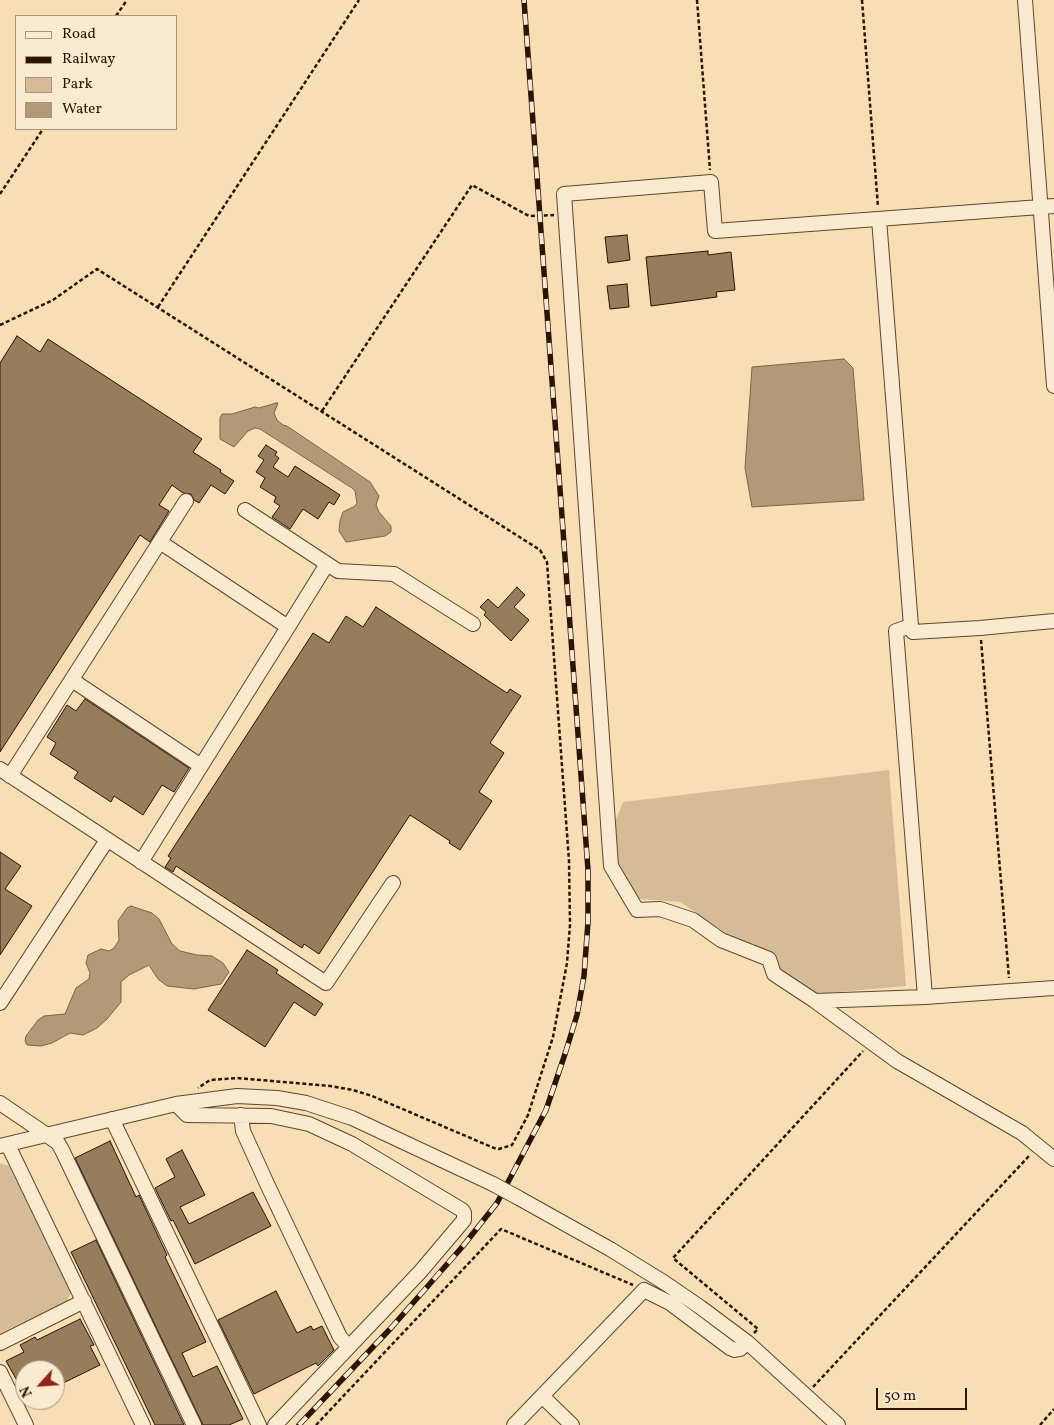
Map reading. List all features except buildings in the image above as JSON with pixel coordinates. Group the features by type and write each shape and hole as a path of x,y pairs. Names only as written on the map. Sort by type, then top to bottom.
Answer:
{"street":[{"path":"1025,0 1047,206 1054,386"},
{"path":"1047,206 716,232 711,182 564,194 611,866 637,910 660,909 693,920 721,940 768,960 774,974 897,1061 1022,1133 1054,1159"},
{"path":"879,219 911,626 913,632 1054,621"},
{"path":"186,501 72,680 5,773 326,983 393,883"},
{"path":"245,510 338,571 394,574 473,624"},
{"path":"160,542 288,627"},
{"path":"141,862 327,564"},
{"path":"911,626 896,631 926,998"},
{"path":"72,680 201,766"},
{"path":"0,1002 107,840"},
{"path":"815,1002 926,998 1054,988"},
{"path":"143,1425 84,1301 4,1145 176,1104 237,1096 277,1098 306,1103 352,1118 517,1197 665,1282 747,1342 838,1425"},
{"path":"0,1103 58,1143 194,1425"},
{"path":"176,1104 187,1115 271,1116 291,1119 330,1132 462,1210 464,1214 464,1220 420,1272 275,1425"},
{"path":"241,1115 243,1131 268,1186 340,1337 349,1348"},
{"path":"112,1119 259,1425"},
{"path":"514,1425 644,1290 670,1303 730,1348 740,1349 747,1342"},
{"path":"0,1343 84,1301"},
{"path":"0,1372 26,1425"},
{"path":"542,1396 572,1425"}],"path":[{"path":"117,15 127,0"},
{"path":"158,307 359,0"},
{"path":"697,0 711,182"},
{"path":"862,0 879,219"},
{"path":"0,194 42,130"},
{"path":"322,411 472,185 529,216 565,214"},
{"path":"0,325 53,300 97,268 540,550 547,562 569,862 570,925 566,963 553,1037 528,1114 512,1145 494,1148 372,1096 353,1090 322,1085 237,1078 210,1080"},
{"path":"980,628 1010,991"},
{"path":"747,1342 758,1329 673,1258 871,1042"},
{"path":"806,1394 1039,1145"},
{"path":"316,1425 500,1228 644,1290"},
{"path":"1040,1425 1054,1409"}],"green space":[{"path":"889,770 906,986 816,994 680,902 639,899 617,865 615,822 623,802"},
{"path":"0,1163 9,1166 71,1293 67,1301 0,1333"}],"water":[{"path":"844,359 853,368 864,500 752,507 745,468 752,367"},
{"path":"278,403 274,413 277,420 370,482 379,496 376,505 379,512 391,526 391,532 385,536 346,542 339,531 340,521 343,512 357,503 355,491 352,488 260,429 255,428 248,431 234,447 220,439 220,418 222,414 232,414"},
{"path":"131,906 152,913 159,919 172,944 180,951 212,956 223,963 229,972 221,984 194,989 167,986 158,979 149,965 129,975 121,982 121,1002 97,1028 83,1035 70,1033 52,1043 41,1046 27,1045 25,1041 26,1036 38,1020 44,1016 65,1014 76,988 89,979 90,973 86,963 88,955 101,949 109,951 114,948 119,940 118,921 127,908"}],"railway":[{"path":"299,1425 391,1328 463,1246 497,1203 546,1110 577,1015 584,976 588,922 588,870 524,0"}]}
